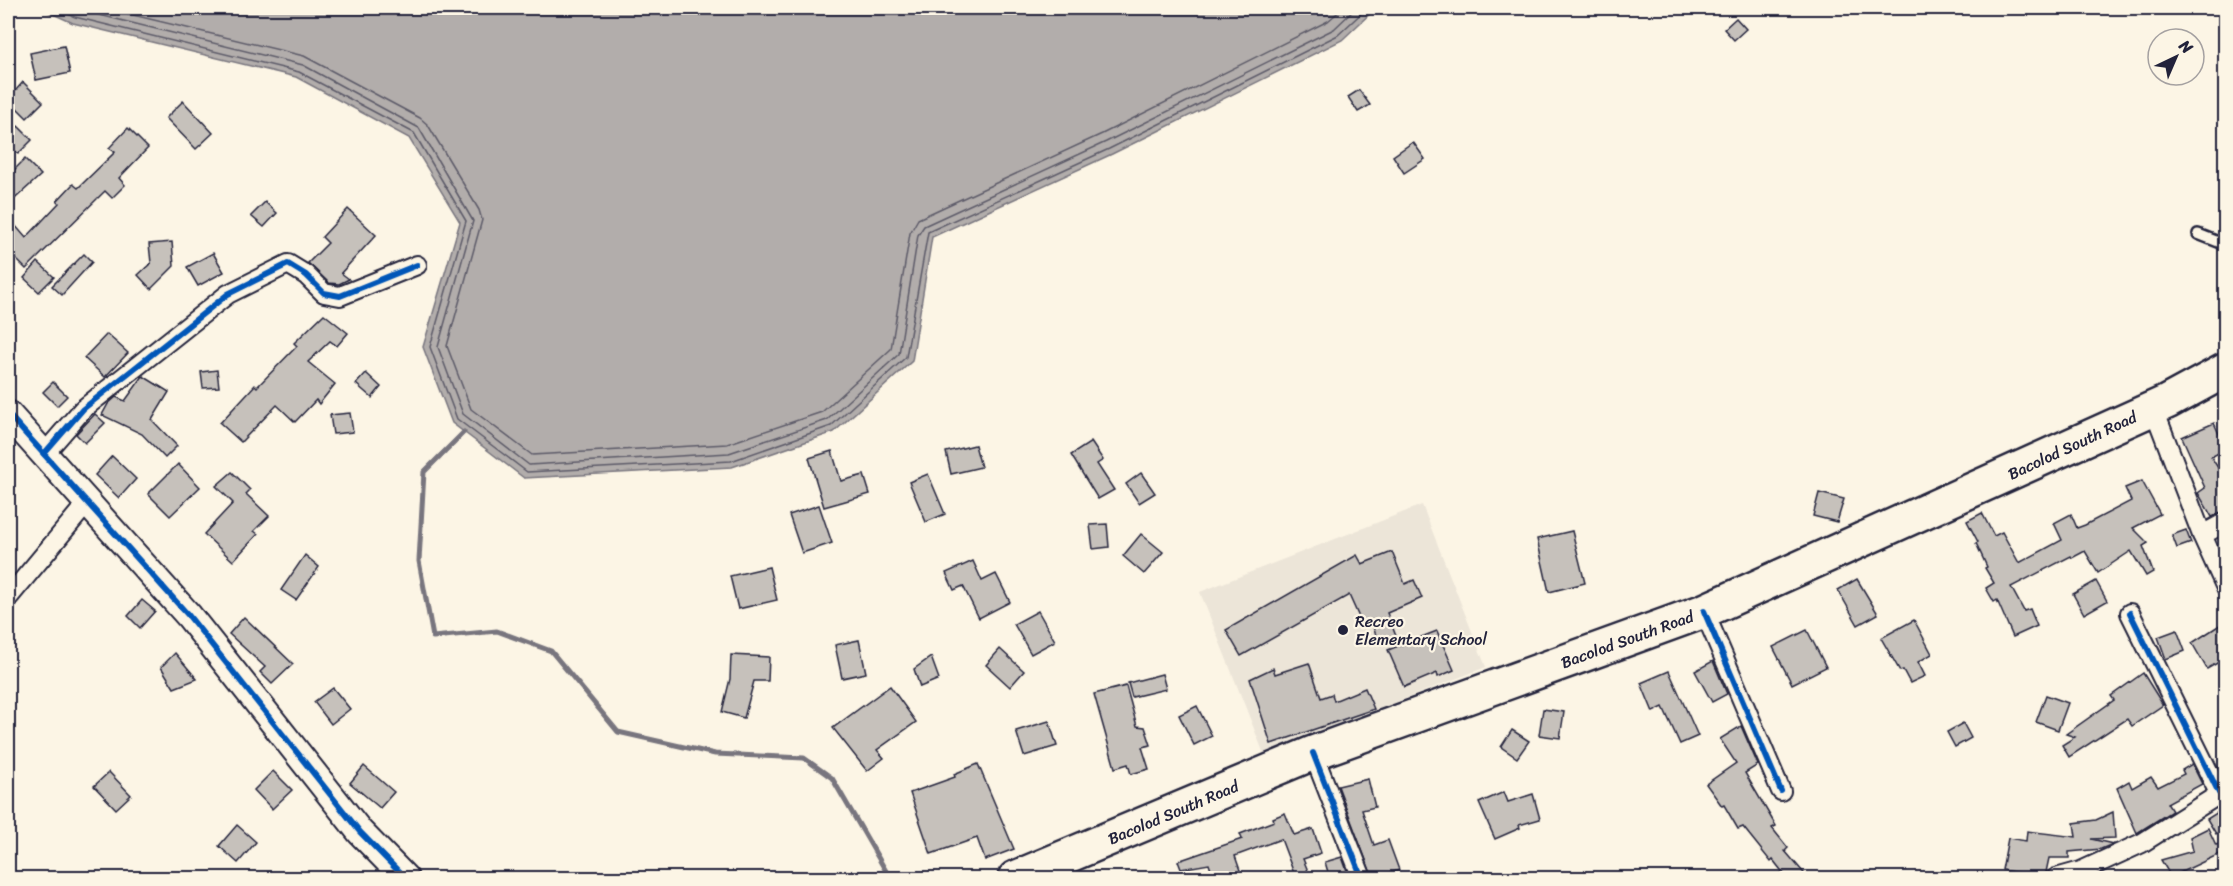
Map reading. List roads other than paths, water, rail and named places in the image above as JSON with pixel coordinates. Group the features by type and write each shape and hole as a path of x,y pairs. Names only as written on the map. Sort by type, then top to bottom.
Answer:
{"highway":[{"name":"Bacolod South Road","path":"1015,879 1313,753 1704,611 2153,407 2226,370"}],"street":[{"path":"44,454 83,409 238,289 288,264 306,275 324,293 340,296 417,265"},
{"path":"2153,407 2202,535 2226,588"},
{"path":"8,414 189,616 360,832 405,879"},
{"path":"8,598 87,503"},
{"path":"2202,535 2226,522"},
{"path":"1704,611 1781,791"},
{"path":"2056,879 2081,871 2142,843 2222,792 2130,613"},
{"path":"1313,753 1362,879"}],"lane":[{"path":"2198,234 2226,245"}],"water":[{"path":"40,8 1376,8 1342,40 1112,154 932,237 912,361 834,432 732,467 524,478 452,423 423,347 460,222 409,138 296,77 73,23"}],"waterway":[{"path":"464,432 424,472 419,561 433,637 497,631 551,651 618,732 715,754 804,758 832,778 890,878"}],"place":[{"name":"Recreo Elementary School","path":"1343,630"}]}
